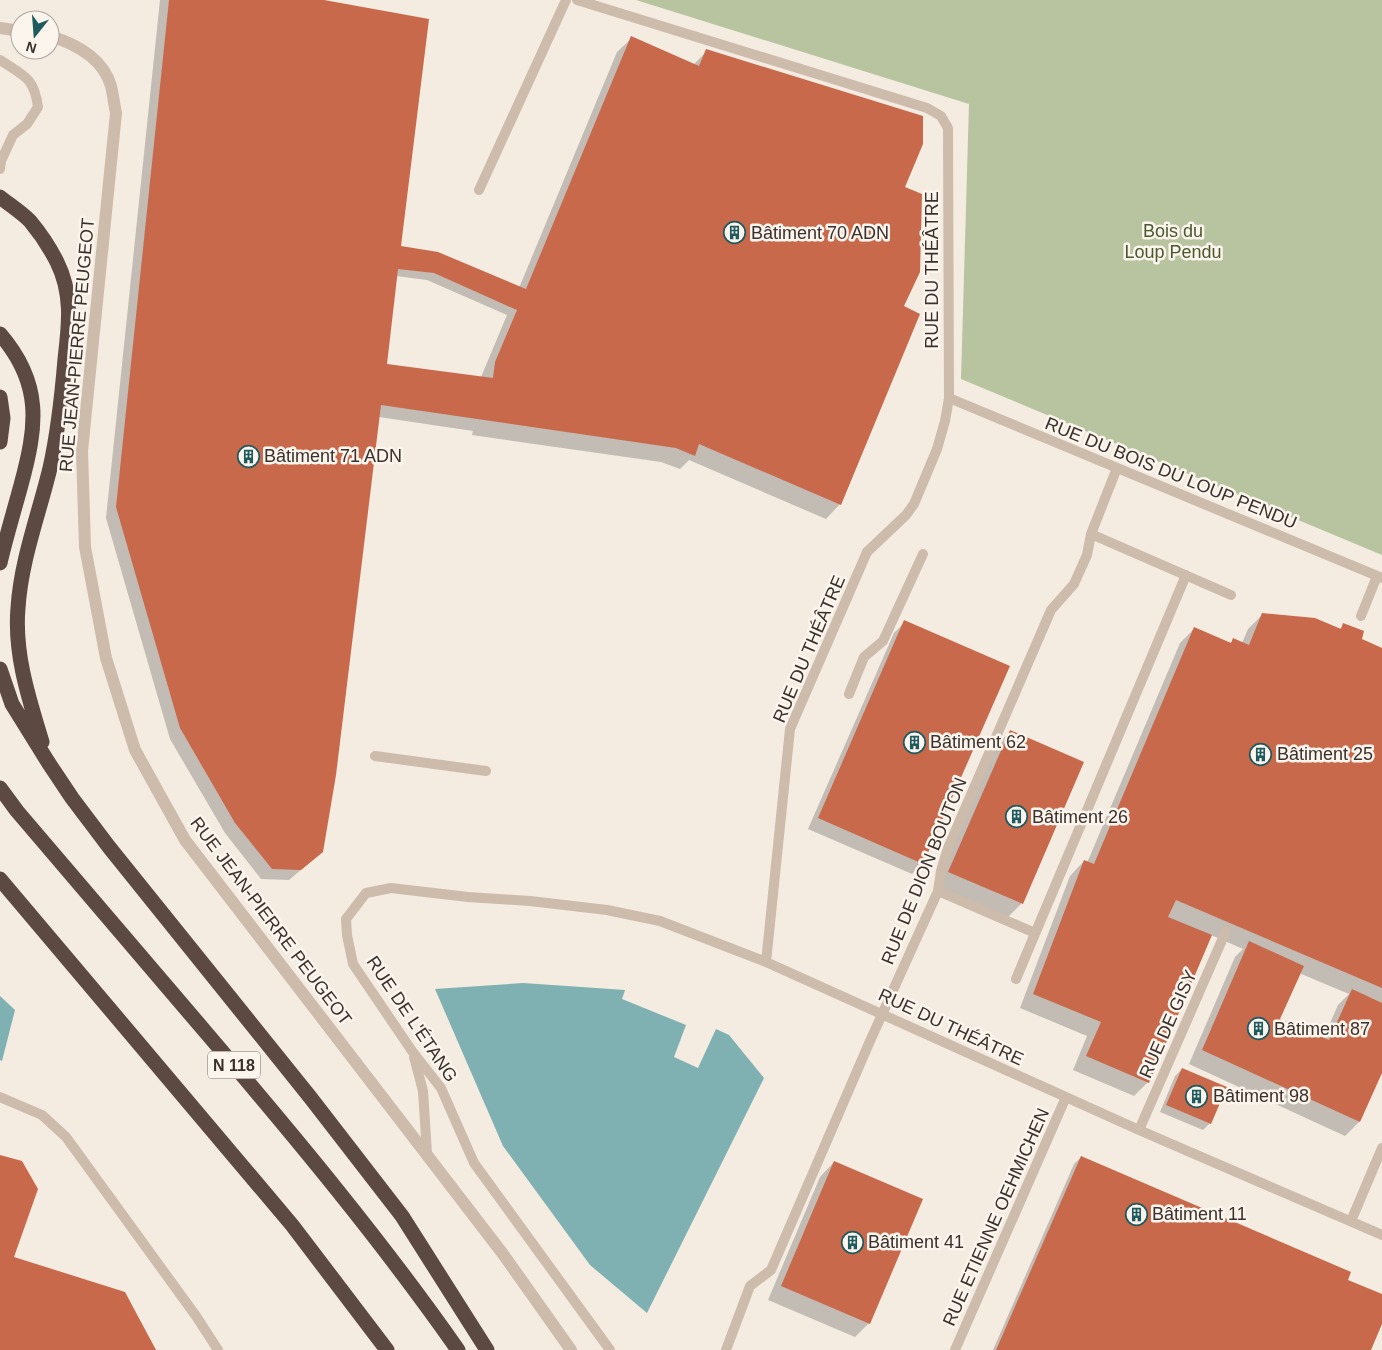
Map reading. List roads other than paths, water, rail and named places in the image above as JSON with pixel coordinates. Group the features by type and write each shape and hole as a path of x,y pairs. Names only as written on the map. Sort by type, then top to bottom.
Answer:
{"highway":[{"path":"0,197 29,221 46,243 58,264 67,291 70,317 60,411 50,467 24,565 18,608 17,638 22,670 48,762"},
{"path":"0,334 11,347 24,370 31,395 34,421 31,446 0,563"},
{"path":"0,397 3,418 0,442"},
{"path":"0,669 12,704 48,762 109,847 310,1097 402,1216 487,1350"},
{"name":"N 118","path":"0,788 17,811 281,1121 375,1238 458,1350"},
{"path":"0,879 292,1225 387,1350"}],"street":[{"name":"RUE JEAN-PIERRE PEUGEOT","path":"60,40 76,46 99,63 110,84 116,113 83,460 87,556 106,658 135,750 185,840 503,1254 571,1350"}],"lane":[{"path":"479,190 566,0"},
{"name":"RUE DU THÉÂTRE","path":"577,0 927,108 941,116 948,128 949,398 945,421 937,449 914,504 906,515 867,552 790,729 766,962 1139,1130 1382,1235"},
{"path":"0,60 29,79 36,93 38,108 26,124 14,135 1,161 0,169"},
{"name":"RUE DU BOIS DU LOUP PENDU","path":"949,398 1380,577"},
{"name":"RUE DE DION BOUTON","path":"726,1350 750,1286 771,1270 882,1014 938,892 941,871 948,848 1051,610 1074,584 1087,555 1091,534 1117,468"},
{"path":"1091,534 1232,595"},
{"path":"849,694 864,658 883,641 923,554"},
{"path":"1016,979 1186,575"},
{"path":"1361,616 1380,577"},
{"path":"375,756 486,771"},
{"name":"RUE DE L'ÉTANG","path":"610,1350 474,1163 441,1088 412,1051 353,964 346,934 346,919 366,893 391,888 468,897 530,901 607,910 660,920 766,962"},
{"path":"938,892 1035,933"},
{"name":"RUE DE GISY","path":"1139,1130 1226,931"},
{"path":"412,1051 423,1092 427,1154"},
{"path":"0,1097 42,1116 66,1137 196,1316 218,1350"},
{"name":"RUE ETIENNE OEHMICHEN","path":"955,1350 1066,1097"},
{"path":"1351,1221 1382,1148"}],"water":[{"path":"523,983 625,990 622,999 686,1025 674,1057 698,1068 716,1029 729,1035 764,1078 647,1313 590,1265 503,1146 435,989"},
{"path":"0,996 15,1010 2,1061 0,1060"}],"place":[{"name":"Bâtiment 70 ADN","path":"735,233"},
{"name":"Bâtiment 71 ADN","path":"248,456"},
{"name":"Bâtiment 62","path":"914,742"},
{"name":"Bâtiment 25","path":"1261,754"},
{"name":"Bâtiment 26","path":"1016,817"},
{"name":"Bâtiment 87","path":"1258,1029"},
{"name":"Bâtiment 98","path":"1197,1096"},
{"name":"Bâtiment 11","path":"1136,1214"},
{"name":"Bâtiment 41","path":"852,1242"}],"park label":[{"name":"Bois du Loup Pendu","path":"1173,241"}]}
